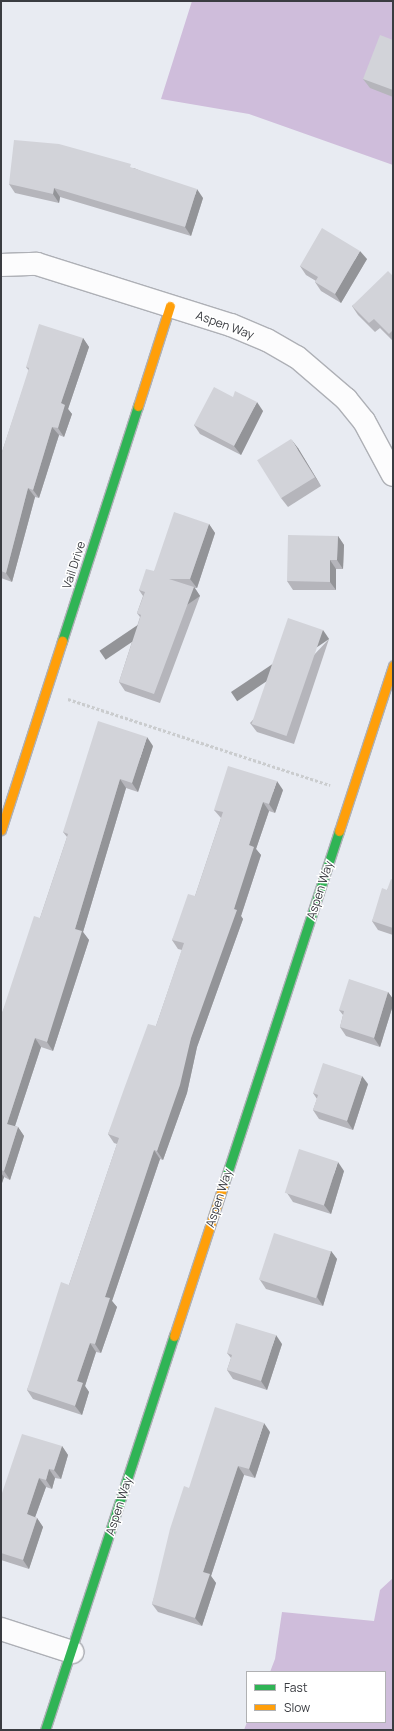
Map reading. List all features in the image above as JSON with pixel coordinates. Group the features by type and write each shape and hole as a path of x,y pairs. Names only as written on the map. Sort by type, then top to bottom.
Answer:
{"street":[{"name":"Aspen Way","path":"1,265 36,264 231,325 297,356 326,380 364,421 393,474"},
{"name":"Vail Drive","path":"1,830 170,306"},
{"name":"Aspen Way","path":"45,1730 72,1652 393,666"},
{"path":"1,1629 72,1652"}],"path":[{"path":"62,698 336,787"}],"shaded area":[{"path":"192,1 393,1 393,165 249,114 161,99"},
{"path":"393,1578 393,1730 244,1730 247,1723 386,1723 386,1671 270,1671 275,1659 282,1612 374,1621 380,1590"}],"building":[{"path":"380,35 393,40 393,90 363,79"},
{"path":"14,140 59,144 131,164 130,167 197,189 185,227 54,188 53,194 9,184"},
{"path":"322,228 360,251 335,294 315,282 318,277 300,266"},
{"path":"388,271 393,276 393,330 389,334 374,319 369,323 352,306"},
{"path":"39,324 83,338 61,403 65,405 58,428 52,427 33,490 28,488 6,573 1,571 1,455 29,368 26,367"},
{"path":"214,387 233,397 235,391 257,402 234,446 194,425"},
{"path":"291,439 315,477 281,498 257,460"},
{"path":"174,512 209,524 190,579 169,579 194,587 154,694 119,682 141,615 137,613 145,592 139,590 146,569 154,571"},
{"path":"288,535 338,536 337,560 330,560 330,582 287,581"},
{"path":"288,618 323,630 287,736 252,724"},
{"path":"98,721 147,737 132,783 120,779 75,929 82,931 47,1042 35,1038 7,1124 18,1127 4,1171 1,1170 1,1016 34,916 40,918 68,834 63,832"},
{"path":"228,766 277,781 269,804 263,802 249,845 254,847 234,909 237,910 191,1038 180,1085 157,1151 154,1150 105,1297 110,1298 95,1344 90,1343 77,1381 83,1383 75,1406 27,1390 61,1282 69,1285 119,1138 108,1134 148,1024 156,1026 184,943 172,940 188,894 195,896 223,812 214,810"},
{"path":"391,879 393,880 393,928 372,921 382,888 387,890"},
{"path":"349,979 388,992 374,1038 340,1027 344,1011 339,1010"},
{"path":"323,1063 362,1076 347,1121 313,1110 318,1095 313,1093"},
{"path":"299,1149 338,1162 324,1205 285,1193"},
{"path":"274,1233 331,1252 316,1298 259,1280"},
{"path":"236,1323 276,1335 261,1381 227,1370 232,1355 227,1353"},
{"path":"215,1407 264,1423 249,1469 238,1466 203,1572 210,1574 195,1618 152,1604 170,1529 184,1486 189,1488"},
{"path":"22,1434 62,1446 54,1470 49,1469 46,1480 39,1478 27,1514 37,1518 23,1560 1,1553 1,1496"}],"traffic: fast":[{"path":"62,641 138,406"},
{"path":"223,1186 339,831"},
{"path":"45,1730 174,1336"}],"traffic: slow":[{"path":"138,406 170,306"},
{"path":"1,830 62,641"},
{"path":"339,831 393,666"},
{"path":"174,1336 223,1186"}]}
